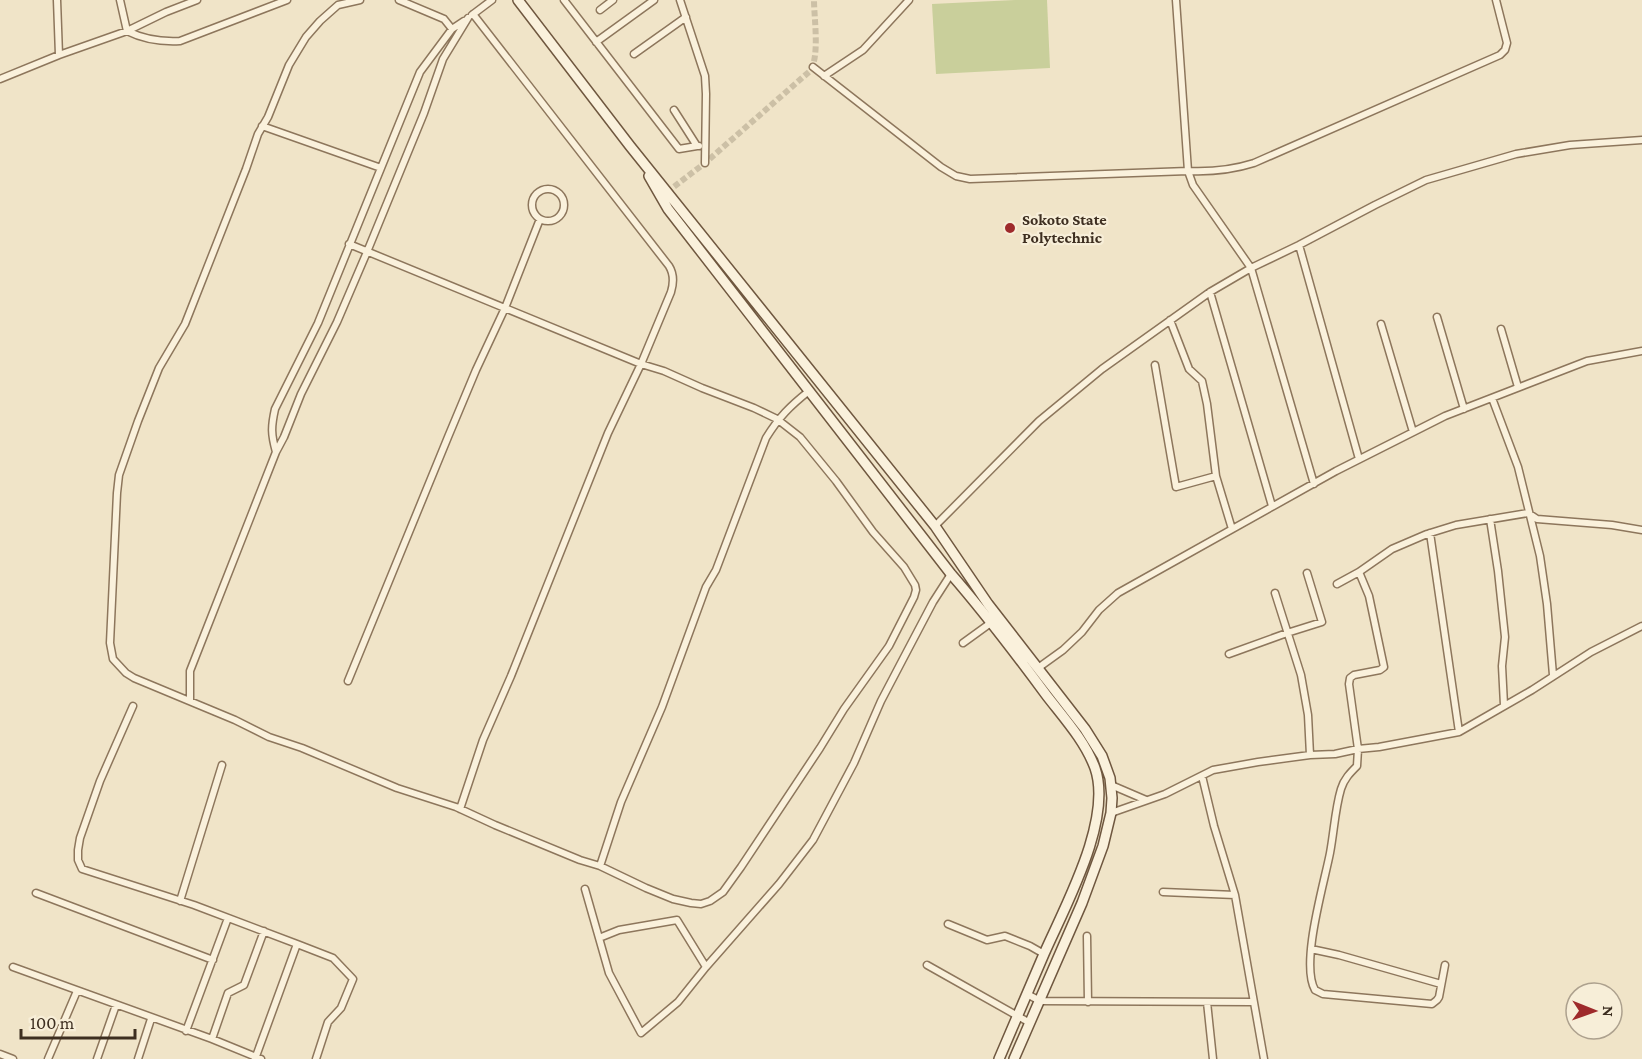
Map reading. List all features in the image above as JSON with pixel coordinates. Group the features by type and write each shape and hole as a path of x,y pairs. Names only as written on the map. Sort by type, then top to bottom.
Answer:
{"street":[{"path":"57,0 59,55"},
{"path":"120,0 127,31"},
{"path":"0,79 127,31 197,0"},
{"path":"127,31 162,42 180,41 287,0"},
{"path":"349,244 777,419 800,437 873,532 904,567 915,585 914,597 889,646 855,693 776,816 723,892 710,901 701,904 673,899 600,866 580,860 460,809 396,788 302,748 269,737 235,720 134,678 113,659 110,626 119,475 128,447 159,368 185,324 258,134 268,117 289,65 306,37 336,3 360,0"},
{"path":"399,0 444,19 452,29"},
{"path":"276,452 271,435 275,409 318,323 420,72 452,29 492,0"},
{"path":"518,0 630,146 934,526 988,604 1095,744 1107,769 1111,785 1111,813 1103,846 1095,870 1014,1059"},
{"path":"564,0 679,149 705,146"},
{"path":"600,9 613,0"},
{"path":"596,42 654,0"},
{"path":"672,0 676,3 680,1 705,76 705,163"},
{"path":"824,76 863,50 909,0"},
{"path":"1176,0 1188,171 1193,185 1251,268 1314,484"},
{"path":"813,67 941,167 956,176 969,179 1209,172 1237,169 1254,163 1500,56 1507,43 1496,0"},
{"path":"190,701 190,671 276,452 367,252 424,113 443,59 470,16"},
{"path":"460,809 483,740 608,433 641,364 674,280 672,271 470,16"},
{"path":"634,54 686,17"},
{"path":"674,110 697,146"},
{"path":"262,126 381,168"},
{"path":"934,526 1040,420 1102,369 1210,292 1251,268 1426,180 1516,154 1570,145 1642,140"},
{"path":"630,146 668,209 951,574 992,622 1074,732 1091,759 1098,779 1099,805 1092,837 1072,893 999,1059"},
{"path":"545,188 558,191 564,202 562,214 551,221 540,219 532,207 535,195 545,188"},
{"path":"348,681 456,417 505,308 540,219"},
{"path":"1299,244 1359,459"},
{"path":"1210,292 1272,506"},
{"path":"1437,316 1464,409"},
{"path":"1170,320 1189,369 1202,381 1216,476 1233,529"},
{"path":"1381,324 1413,432"},
{"path":"1501,329 1518,387"},
{"path":"1038,668 1063,650 1082,632 1099,610 1118,593 1359,459 1413,432 1518,387 1587,361 1642,351"},
{"path":"1155,365 1176,487 1216,476"},
{"path":"600,866 621,802 662,707 706,587 716,570 766,438 777,419 809,391"},
{"path":"1492,398 1518,467 1539,556 1547,604 1553,675"},
{"path":"1337,585 1392,549 1456,525 1528,513 1537,519 1547,521 1612,525 1642,530"},
{"path":"1490,519 1505,637 1502,666 1504,705"},
{"path":"1430,533 1460,732"},
{"path":"1359,572 1369,596 1384,667 1350,678 1358,749 1357,766 1348,774 1342,788 1330,855 1320,894 1311,950 1313,986 1323,994 1428,1004 1437,1000 1444,965"},
{"path":"1229,654 1322,622 1307,573"},
{"path":"585,889 609,973 641,1033 678,1002 779,884 813,840 854,763 881,701 933,602 951,574"},
{"path":"1275,594 1301,675 1308,715 1310,755"},
{"path":"963,644 992,622"},
{"path":"1111,813 1165,794 1214,770 1310,755 1335,754 1460,732 1591,652 1642,626"},
{"path":"133,706 100,782 80,838 78,860 82,869 180,901 333,957 354,979 341,1008 328,1022 316,1059"},
{"path":"180,901 222,765"},
{"path":"1202,776 1235,895 1264,1059"},
{"path":"1111,785 1146,800"},
{"path":"1163,892 1235,895"},
{"path":"36,893 213,960"},
{"path":"186,1031 228,918"},
{"path":"599,938 620,930 677,920 706,967"},
{"path":"948,924 987,940 1005,936 1044,954"},
{"path":"212,1040 228,993 244,985 264,931"},
{"path":"1086,936 1088,1002"},
{"path":"13,967 257,1058 297,944"},
{"path":"1311,950 1339,955 1441,984"},
{"path":"927,964 1030,1023"},
{"path":"48,1059 77,991"},
{"path":"1028,994 1040,1001 1253,1002"},
{"path":"1207,1002 1213,1059"},
{"path":"96,1059 116,1005"},
{"path":"138,1059 151,1019"},
{"path":"0,1054 14,1059"}],"green space":[{"path":"1047,0 1050,68 936,74 932,4"}],"tunnel":[{"path":"667,192 705,163 810,71 816,47 814,0"}],"place":[{"name":"Sokoto State Polytechnic","path":"1010,228"}]}
